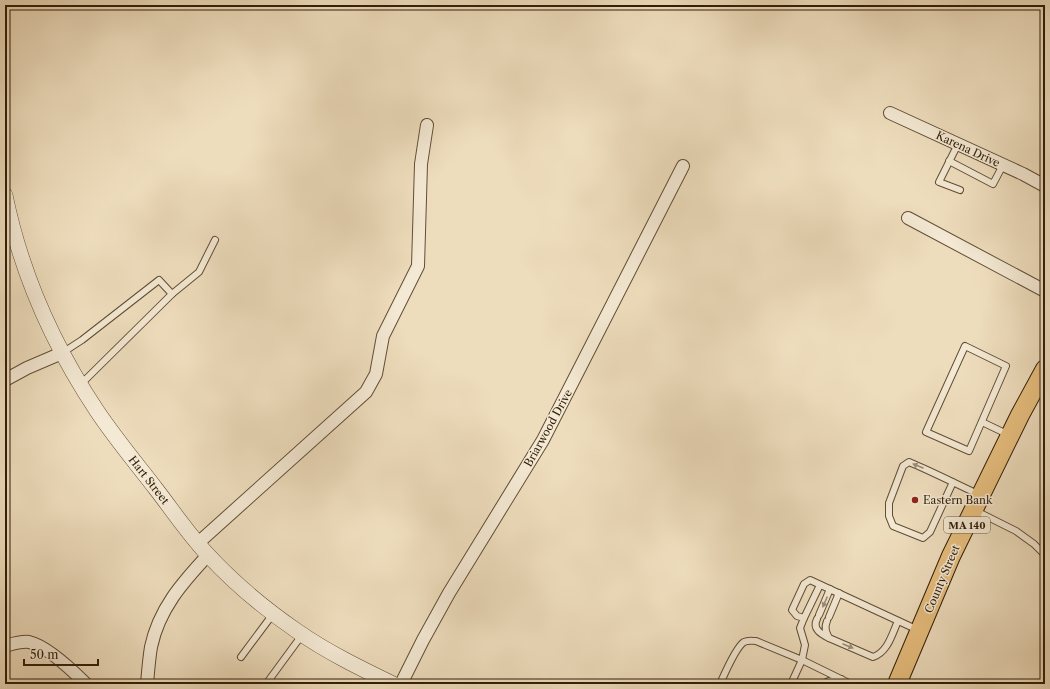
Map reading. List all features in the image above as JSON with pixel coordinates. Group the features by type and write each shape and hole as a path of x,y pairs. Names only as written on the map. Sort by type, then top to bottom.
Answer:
{"main road":[{"name":"County Street","path":"897,684 951,556 1045,369"}],"street":[{"name":"Karena Drive","path":"890,113 1045,186"},
{"path":"198,543 366,392 376,374 383,336 418,266 421,164 427,125"},
{"name":"Briarwood Drive","path":"401,684 446,599 547,434 683,166"},
{"name":"Hart Street","path":"5,195 16,239 30,282 62,353 80,384 112,431 198,543 208,555 243,589 302,635 332,653 393,684"},
{"path":"908,218 1045,291"},
{"path":"5,380 27,368 62,353"},
{"path":"147,684 151,649 160,616 182,583 208,555"},
{"path":"5,646 20,642 29,642 37,645 68,667 86,684"}],"lane":[{"path":"958,144 939,182 960,190"},
{"path":"949,161 992,184 1003,165"},
{"path":"80,384 172,294 199,272 214,240"},
{"path":"62,353 82,340 159,280 172,294"},
{"path":"964,346 1006,366 982,422 969,451 926,432 964,346"},
{"path":"982,422 1010,436"},
{"path":"953,482 930,532 923,538 893,526 889,516 889,503 903,466 909,462 953,482 977,503 1034,544 1045,554"},
{"path":"804,618 797,616 792,610 804,584 810,580 920,630"},
{"path":"791,684 802,660 805,645 800,628 820,584"},
{"path":"830,590 815,622 819,633 829,638 873,657 881,655 898,621"},
{"path":"829,638 825,625 839,593"},
{"path":"240,657 273,613"},
{"path":"269,680 302,635"},
{"path":"720,684 739,647 744,642 750,640 756,641 802,660 851,684"},
{"path":"822,684 841,679"}],"place":[{"name":"Eastern Bank","path":"915,500"}]}
